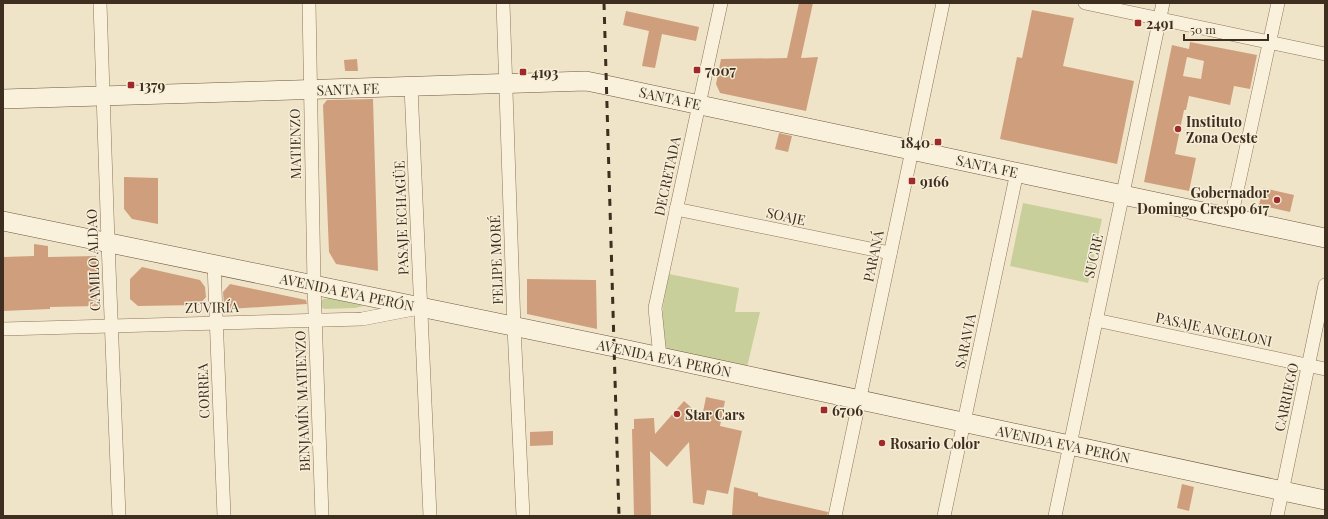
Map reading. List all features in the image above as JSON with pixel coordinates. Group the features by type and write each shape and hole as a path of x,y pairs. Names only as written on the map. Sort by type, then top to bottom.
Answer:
{"main road":[{"name":"SANTA FE","path":"3,99 586,81 1325,238"},
{"name":"AVENIDA EVA PERÓN","path":"3,220 514,326 1325,500"}],"street":[{"name":"CAMILO ALDAO","path":"100,3 119,516"},
{"name":"MATIENZO","path":"309,3 314,285"},
{"name":"FELIPE MORÉ","path":"503,3 514,326 523,516"},
{"name":"DECRETADA","path":"660,357 656,308 721,3"},
{"name":"PARANÁ","path":"835,516 943,3"},
{"path":"1085,3 1325,54"},
{"name":"SUCRE","path":"1055,516 1163,3"},
{"path":"1231,218 1278,3"},
{"name":"PASAJE ECHAGÜE","path":"411,87 430,516"},
{"name":"SARAVIA","path":"944,516 1017,172"},
{"name":"SOAJE","path":"676,209 890,254"},
{"name":"CORREA","path":"214,264 224,516"},
{"name":"BENJAMÍN MATIENZO","path":"314,285 322,516"},
{"name":"CARRIEGO","path":"1277,516 1325,285"},
{"name":"ZUVIRÍA","path":"3,329 362,319 420,307"},
{"name":"PASAJE ANGELONI","path":"1096,320 1325,369"}],"green space":[{"path":"1023,203 1102,219 1088,283 1010,266"},
{"path":"669,274 739,288 735,312 760,312 747,367 668,351 664,342 662,312"},
{"path":"330,298 364,306 355,308 322,308 321,303 323,299"}],"building":[{"path":"799,3 813,3 801,58 818,57 806,111 720,93 716,84 721,59 787,58"},
{"path":"1032,10 1074,18 1063,66 1134,81 1117,164 1000,139 1017,57 1022,58"},
{"path":"626,11 699,27 696,41 662,34 655,68 642,66 649,31 623,25"},
{"path":"1190,42 1257,55 1250,89 1234,86 1230,105 1189,96 1186,110 1184,110 1175,154 1196,158 1189,191 1144,182 1172,45 1189,49","holes":["1187,57 1204,61 1201,79 1183,76"]},
{"path":"357,59 358,71 345,71 344,60"},
{"path":"373,99 378,271 336,264 329,252 323,105 327,100"},
{"path":"779,133 792,136 788,152 775,149"},
{"path":"124,177 158,178 158,224 132,219 124,209"},
{"name":"Gobernador Domingo Crespo 617","path":"1263,188 1294,195 1290,212 1259,205"},
{"path":"34,244 48,246 48,257 96,256 98,306 50,307 50,309 3,311 3,257 34,256"},
{"path":"142,267 200,280 205,287 206,297 199,305 138,306 130,299 130,279"},
{"path":"527,279 596,280 597,329 527,314"},
{"path":"230,284 306,300 307,304 229,309 224,304 223,292"},
{"path":"706,397 725,401 720,426 742,431 728,494 707,490 704,505 693,503 689,442 667,467 650,451 651,516 634,516 632,429 634,429 634,419 654,418 655,434 684,401 702,417"},
{"path":"553,431 553,445 530,446 530,432"},
{"path":"1182,484 1194,487 1189,511 1177,508"},
{"path":"734,487 758,493 758,496 828,512 827,516 732,516"}],"railway":[{"path":"604,3 619,516"}],"place":[{"name":"2491","path":"1138,23"},
{"name":"7007","path":"697,70"},
{"name":"4193","path":"523,72"},
{"name":"1379","path":"131,85"},
{"name":"Instituto Zona Oeste","path":"1178,129"},
{"name":"1840","path":"938,142"},
{"name":"9166","path":"912,181"},
{"name":"Gobernador Domingo Crespo 617","path":"1277,200"},
{"name":"6706","path":"824,410"},
{"name":"Star Cars","path":"677,414"},
{"name":"Rosario Color","path":"882,443"}]}
